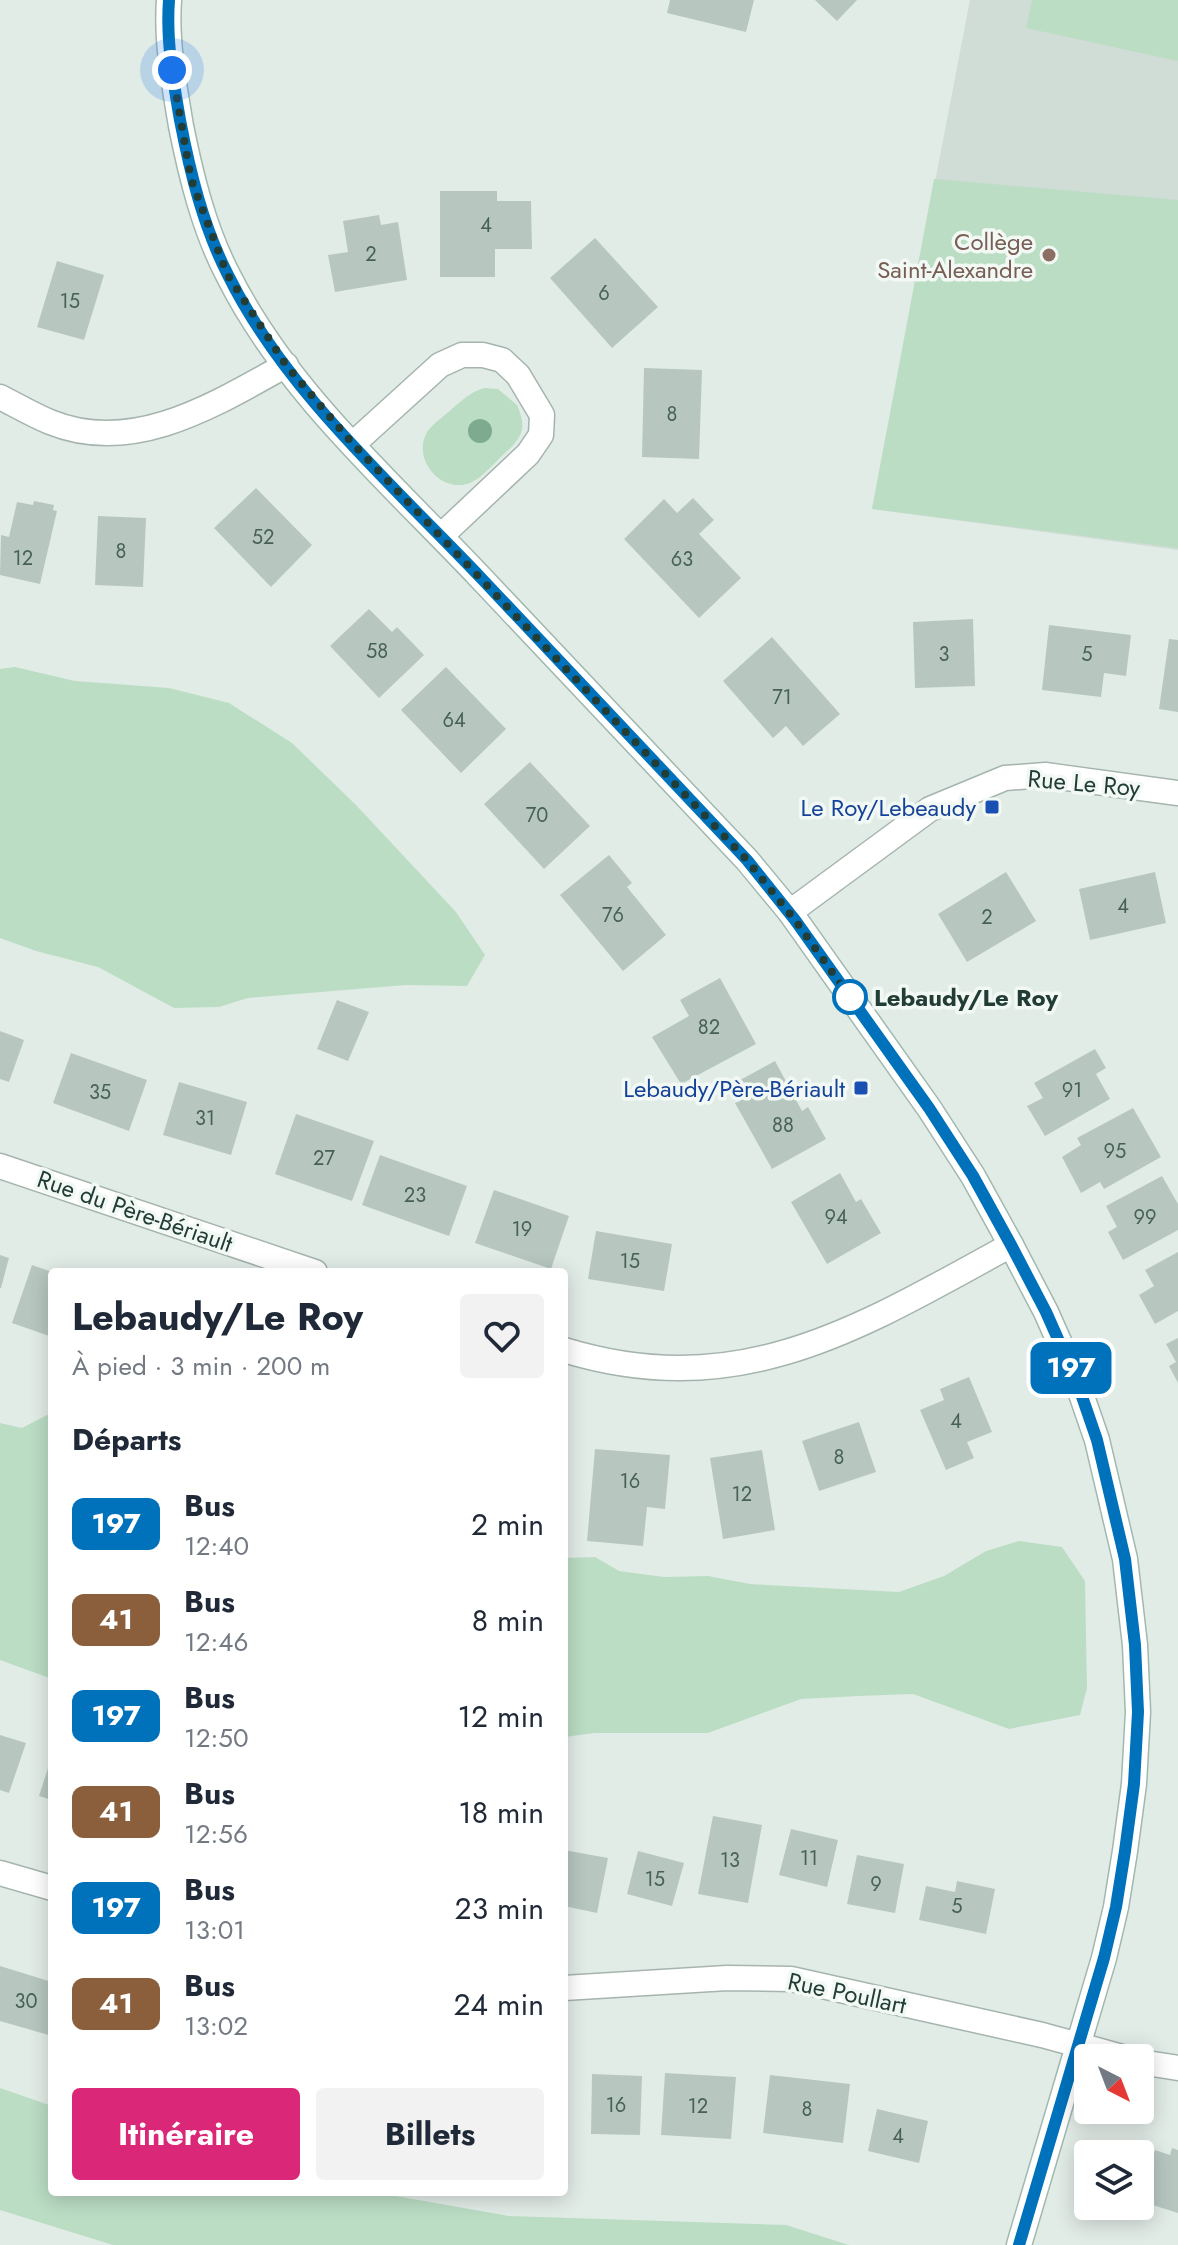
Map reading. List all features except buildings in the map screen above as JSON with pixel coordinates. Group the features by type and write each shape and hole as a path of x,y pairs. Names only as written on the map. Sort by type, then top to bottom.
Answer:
{"street":[{"path":"169,0 167,26 175,92 191,179 227,274 286,365 353,444 747,860 790,912 929,1108 973,1176 1011,1245 1064,1354 1097,1440 1125,1559 1135,1645 1138,1712 1134,1784 1116,1907 1077,2044"},
{"path":"353,444 440,365 462,355 483,355 502,360 518,375 542,415 541,435 528,454 441,536"},
{"path":"0,397 50,423 110,434 145,430 184,419 286,365"},
{"name":"Rue Le Roy","path":"790,912 930,809 1005,778 1045,775 1178,793"},
{"name":"Rue du Père-Bériault","path":"0,1166 303,1268"},
{"path":"568,1351 593,1359 649,1367 695,1369 747,1362 839,1335 894,1309 1011,1245"},
{"path":"0,1873 48,1887"},
{"name":"Rue Poullart","path":"568,1988 727,1978 791,1979 1074,2044"},
{"path":"1019,2245 1074,2055"},
{"path":"1154,2064 1178,2068"}],"shaded area":[{"name":"Collège Saint-Alexandre","path":"970,0 1178,0 1178,550 872,509"}],"green space":[{"path":"1032,0 1178,0 1178,61 1026,28"},
{"name":"Collège Saint-Alexandre","path":"934,179 1178,200 1178,548 872,509"},
{"path":"485,388 498,389 517,405 522,432 481,476 461,485 450,484 441,480 427,464 423,443 427,432 465,398"},
{"path":"15,667 75,681 169,688 229,703 292,743 356,805 456,912 485,955 467,986 406,985 248,998 219,1007 174,1008 98,967 0,938 0,669"},
{"path":"48,1415 48,1678 0,1660 0,1423 22,1428"},
{"path":"1019,1541 1062,1547 1085,1581 1087,1688 1080,1715 1009,1729 913,1694 859,1696 801,1699 708,1733 595,1733 568,1736 568,1558 595,1557 619,1571 664,1577 708,1576 750,1584 899,1592 944,1576 986,1551"},
{"path":"0,2088 48,2105 48,2196 396,2196 509,2216 786,2225 849,2245 113,2245 0,2210"}],"bus line":[{"name":"197","path":"169,0 167,26 175,92 191,179 227,274 257,323 286,365 353,444 747,860 790,912 902,1068 973,1176 1046,1312 1077,1382 1097,1440 1125,1559 1135,1645 1138,1712 1134,1784 1116,1907 1104,1958 1019,2245"}],"place":[{"name":"Collège Saint-Alexandre","path":"1049,255"},
{"name":"Le Roy/Lebeaudy","path":"992,807"},
{"name":"Lebaudy/Le Roy","path":"850,997"},
{"name":"Lebaudy/Père-Bériault","path":"861,1088"}],"route":[{"path":"172,70 191,179 227,274 286,365 353,444 747,860 795,920 857,1007 850,997"}]}
